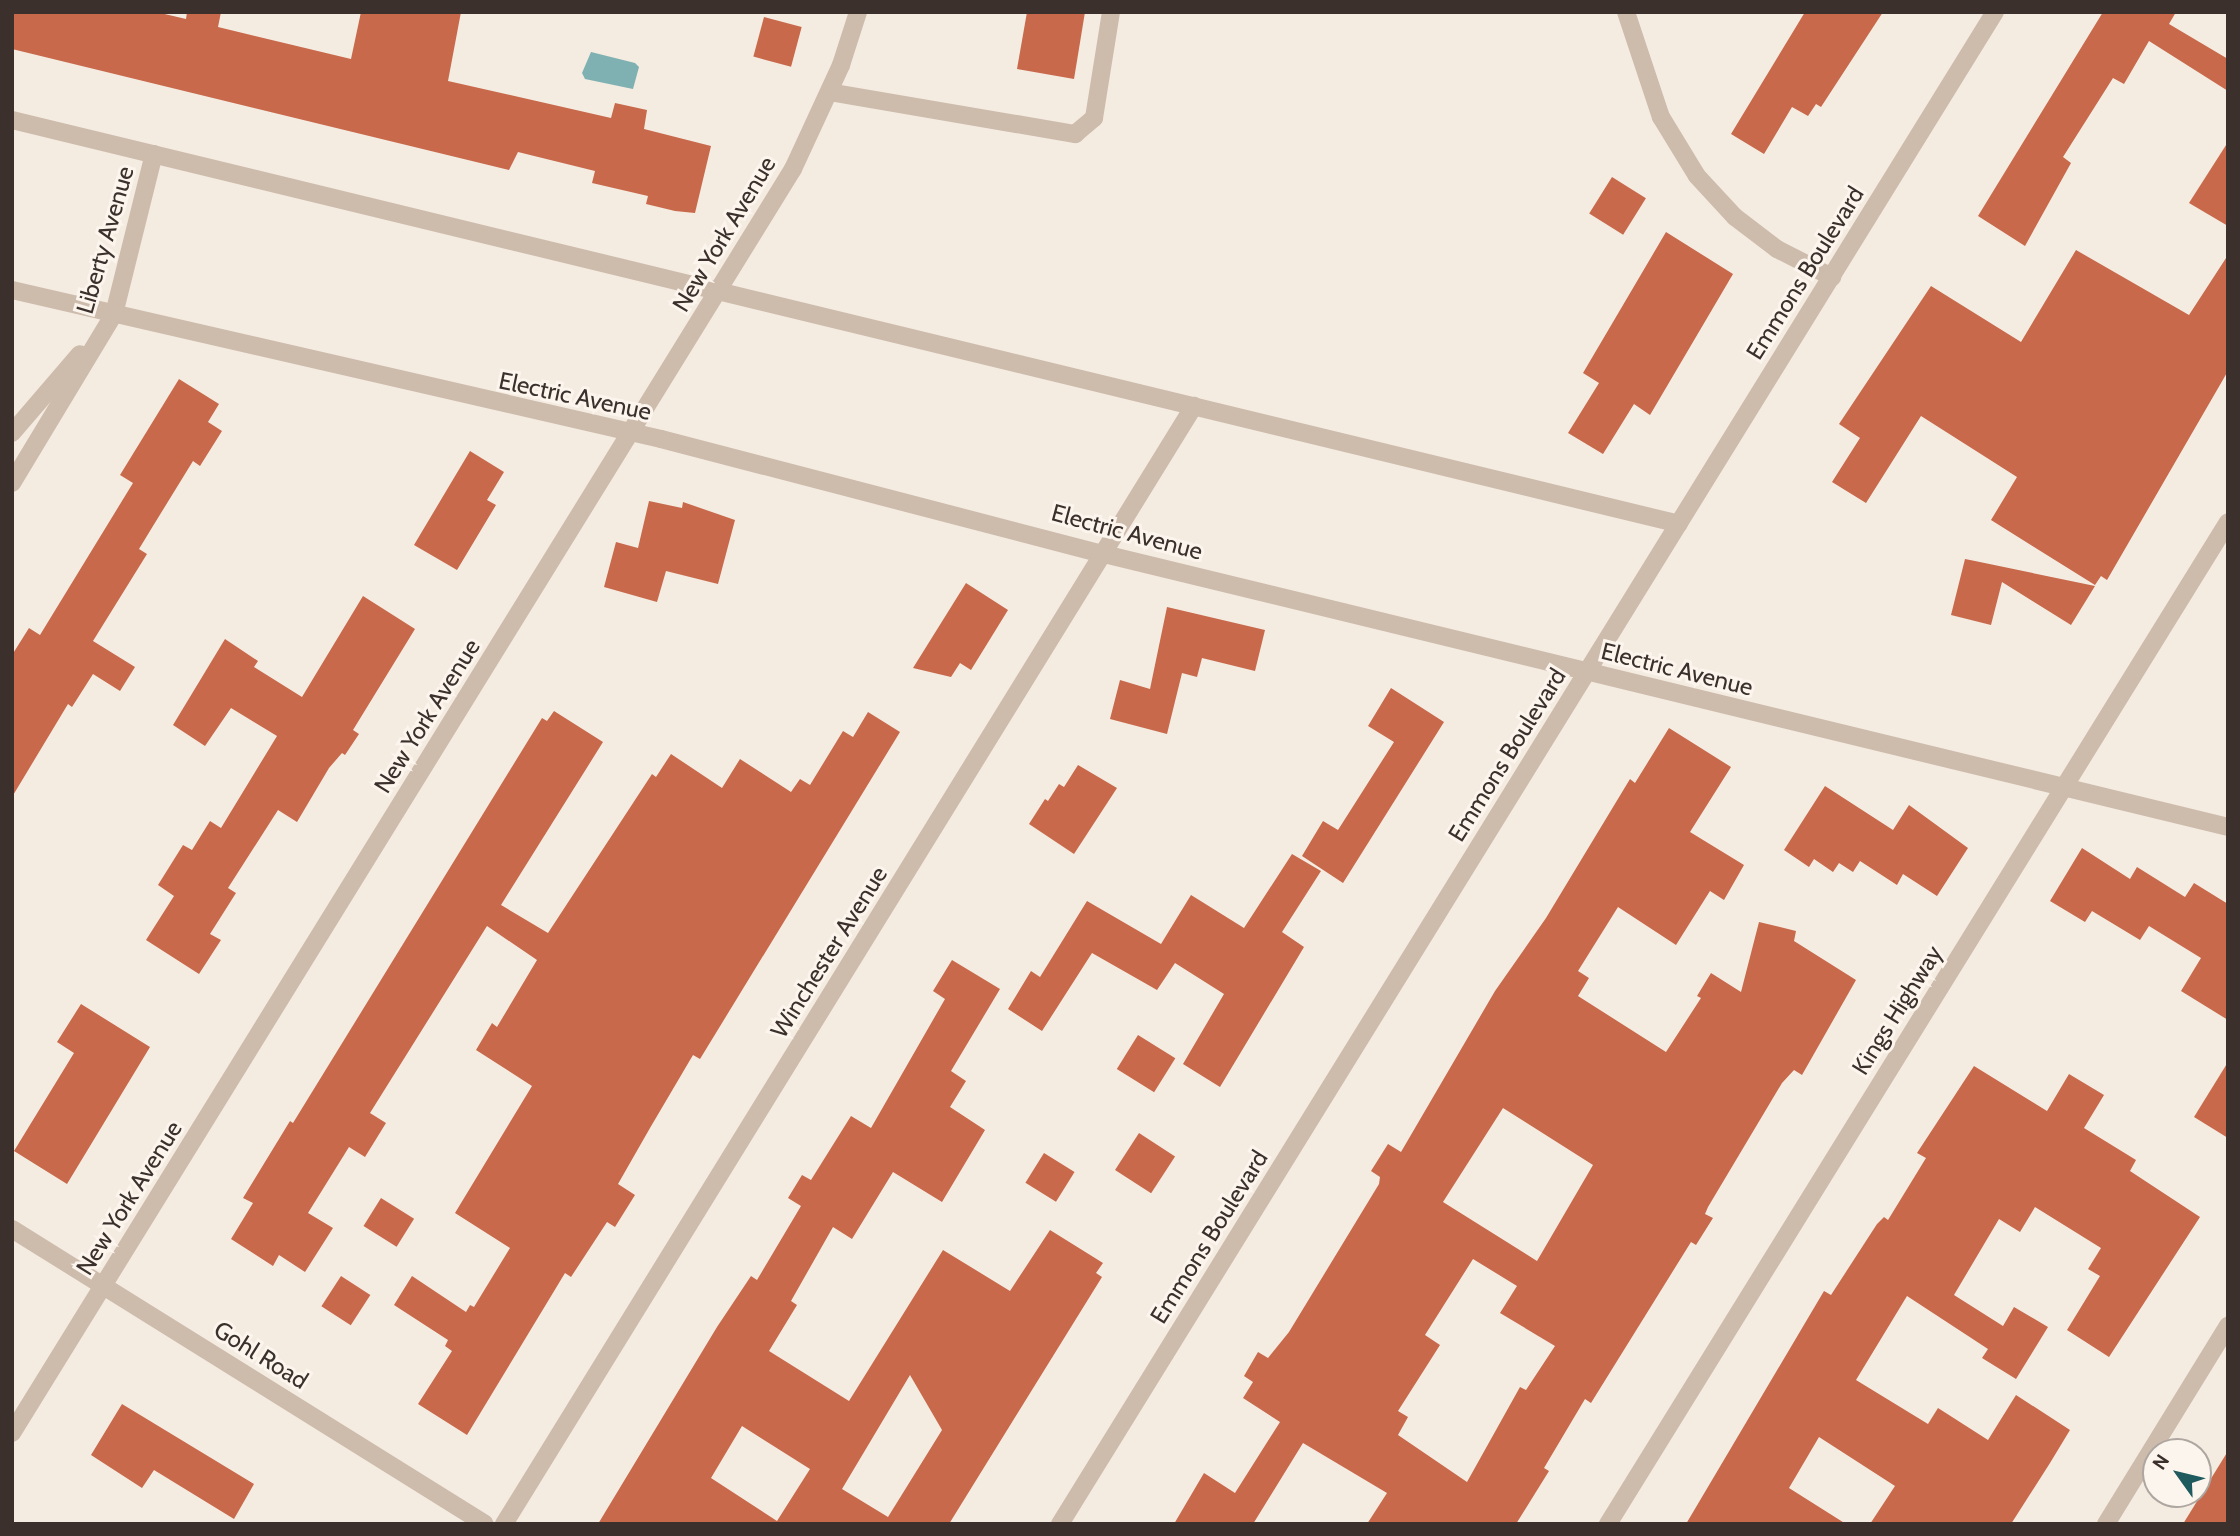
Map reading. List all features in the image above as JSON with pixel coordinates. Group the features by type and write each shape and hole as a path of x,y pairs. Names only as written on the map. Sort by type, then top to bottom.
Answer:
{"street":[{"name":"New York Avenue","path":"12,1433 793,169 829,92 858,12"},
{"path":"829,92 1075,134 1094,118 1111,12"},
{"path":"1626,12 1661,117 1697,176 1746,225 1781,251 1832,277"},
{"name":"Emmons Boulevard","path":"1060,1524 1995,12"},
{"path":"12,120 1679,524"},
{"name":"Liberty Avenue","path":"12,483 114,314 155,154"},
{"name":"Electric Avenue","path":"12,290 631,434 1104,554 2228,827"},
{"path":"12,433 114,314"},
{"name":"Winchester Avenue","path":"504,1524 1194,406"},
{"name":"Kings Highway","path":"1608,1524 2228,522"},
{"name":"Gohl Road","path":"12,1228 485,1524"},
{"path":"2106,1524 2228,1326"}],"water":[{"path":"591,52 635,63 639,67 633,89 585,79 582,73"}],"building":[{"path":"12,12 156,12 186,19 187,12 221,12 218,27 351,59 361,12 461,12 448,81 611,118 615,103 647,110 644,129 711,146 695,213 646,204 648,196 592,183 595,171 518,152 509,170 12,49"},
{"path":"1027,12 1085,12 1074,79 1017,69"},
{"path":"1805,12 1883,12 1821,107 1816,104 1808,116 1792,107 1764,154 1731,134"},
{"path":"2103,12 2176,12 2169,24 2228,59 2228,91 2149,41 2124,84 2113,78 2063,157 2071,163 2025,246 1978,216"},
{"path":"764,17 802,27 791,67 753,57"},
{"path":"2228,142 2228,226 2189,203"},
{"path":"1612,177 1646,198 1623,235 1589,213"},
{"path":"1666,232 1733,274 1650,415 1634,404 1603,454 1568,433 1599,383 1583,373"},
{"path":"2076,250 2189,315 2228,255 2228,371 2107,580 2101,576 2095,585 1991,520 2017,477 1921,416 1866,503 1832,482 1860,438 1839,424 1931,286 2021,342"},
{"path":"179,379 219,404 208,422 222,431 200,466 193,461 153,526 139,549 147,554 93,641 135,667 120,691 93,674 72,707 68,704 12,797 12,655 29,628 40,635 133,483 120,475"},
{"path":"470,451 504,472 487,500 496,505 457,570 414,545"},
{"path":"649,501 682,508 683,502 735,520 718,584 666,571 657,602 604,587 616,542 638,548"},
{"path":"1965,559 2095,586 2071,625 2002,582 1991,625 1951,615"},
{"path":"966,583 1008,610 971,670 960,663 951,677 913,668"},
{"path":"363,596 415,629 353,730 359,734 345,755 342,753 329,768 297,822 278,810 228,888 236,893 210,934 221,940 199,974 146,940 174,896 158,885 183,845 192,850 210,821 221,828 277,736 231,708 205,746 173,725 225,639 258,661 254,667 302,697"},
{"path":"1167,607 1265,630 1255,671 1202,658 1197,677 1182,673 1167,734 1110,719 1120,680 1150,689"},
{"path":"1391,688 1444,722 1343,883 1302,856 1323,821 1338,830 1394,742 1368,726"},
{"path":"554,711 603,742 501,905 548,933 652,774 656,777 671,754 722,788 740,759 791,792 800,779 810,785 843,731 853,737 868,712 900,732 700,1059 693,1055 650,1128 618,1184 635,1195 615,1227 607,1222 571,1277 565,1273 467,1435 418,1404 452,1351 445,1346 448,1340 394,1305 412,1276 466,1312 470,1305 474,1307 510,1248 455,1213 532,1086 476,1050 492,1023 497,1027 537,960 487,926 370,1113 386,1123 365,1157 349,1147 308,1213 333,1228 305,1272 279,1255 273,1266 231,1239 253,1203 243,1198 290,1121 293,1123 542,718 547,721"},
{"path":"1669,728 1731,767 1690,832 1744,865 1724,900 1710,891 1676,945 1618,907 1578,971 1589,978 1578,996 1666,1052 1701,998 1697,996 1711,973 1741,992 1759,922 1796,931 1794,941 1856,980 1802,1075 1794,1070 1782,1083 1708,1207 1705,1214 1713,1218 1696,1245 1691,1242 1591,1403 1585,1399 1544,1468 1549,1471 1516,1524 1367,1524 1387,1493 1303,1443 1253,1524 1174,1524 1204,1473 1235,1493 1280,1422 1243,1398 1253,1382 1244,1376 1258,1352 1268,1358 1289,1332 1379,1184 1380,1177 1371,1171 1388,1144 1401,1152 1495,991 1546,918 1630,779 1635,783","holes":["1503,1108 1593,1165 1537,1261 1443,1202","1473,1259 1517,1286 1500,1313 1555,1346 1526,1390 1520,1387 1467,1482 1398,1435 1408,1417 1398,1411 1440,1345 1425,1335"]},
{"path":"1078,765 1117,788 1074,854 1029,824 1045,799 1048,801 1059,784 1064,787"},
{"path":"1825,786 1893,830 1909,805 1968,848 1937,896 1903,874 1897,885 1860,861 1853,872 1839,863 1833,872 1814,859 1809,867 1784,850"},
{"path":"2082,848 2130,879 2137,867 2185,897 2194,883 2228,904 2228,1020 2181,991 2201,958 2149,926 2140,940 2092,911 2085,922 2050,901"},
{"path":"1292,854 1321,871 1282,932 1304,947 1220,1087 1183,1064 1224,994 1175,963 1157,990 1092,953 1042,1031 1008,1009 1031,971 1040,977 1087,901 1161,944 1191,895 1244,928"},
{"path":"952,960 1000,989 951,1071 966,1081 950,1107 985,1130 942,1202 893,1172 852,1239 833,1227 791,1301 797,1305 769,1351 849,1401 943,1250 1010,1291 1050,1230 1103,1263 1096,1273 1102,1277 949,1524 598,1524 717,1327 751,1276 757,1280 801,1206 788,1198 802,1175 811,1180 851,1116 871,1128 945,999 933,991","holes":["910,1375 942,1430 888,1517 842,1489","742,1426 810,1469 777,1521 711,1478"]},
{"path":"81,1004 150,1047 67,1184 14,1151 74,1053 57,1042"},
{"path":"1138,1035 1175,1058 1154,1092 1117,1069"},
{"path":"2228,1062 2228,1138 2194,1117"},
{"path":"1974,1066 2047,1111 2069,1074 2104,1095 2084,1128 2136,1160 2130,1171 2200,1217 2109,1357 2067,1330 2100,1276 2088,1269 2101,1248 2035,1207 2020,1232 1999,1219 1954,1295 2003,1326 2014,1307 2048,1327 2016,1379 1982,1358 1988,1349 1907,1296 1856,1380 1928,1424 1938,1408 1988,1440 2016,1395 2070,1430 2050,1463 2011,1524 1870,1524 1895,1486 1819,1437 1789,1488 1846,1524 1686,1524 1824,1291 1831,1295 1877,1224 1884,1217 1888,1220 1926,1158 1917,1153"},
{"path":"1139,1133 1175,1156 1151,1193 1115,1170"},
{"path":"1044,1153 1075,1172 1056,1202 1025,1183"},
{"path":"381,1198 414,1219 397,1247 364,1226"},
{"path":"341,1276 370,1295 351,1325 321,1306"},
{"path":"122,1404 254,1484 234,1519 154,1470 142,1488 91,1455"},
{"path":"2228,1451 2228,1524 2183,1524 2193,1508 2212,1508 2212,1477"}]}
